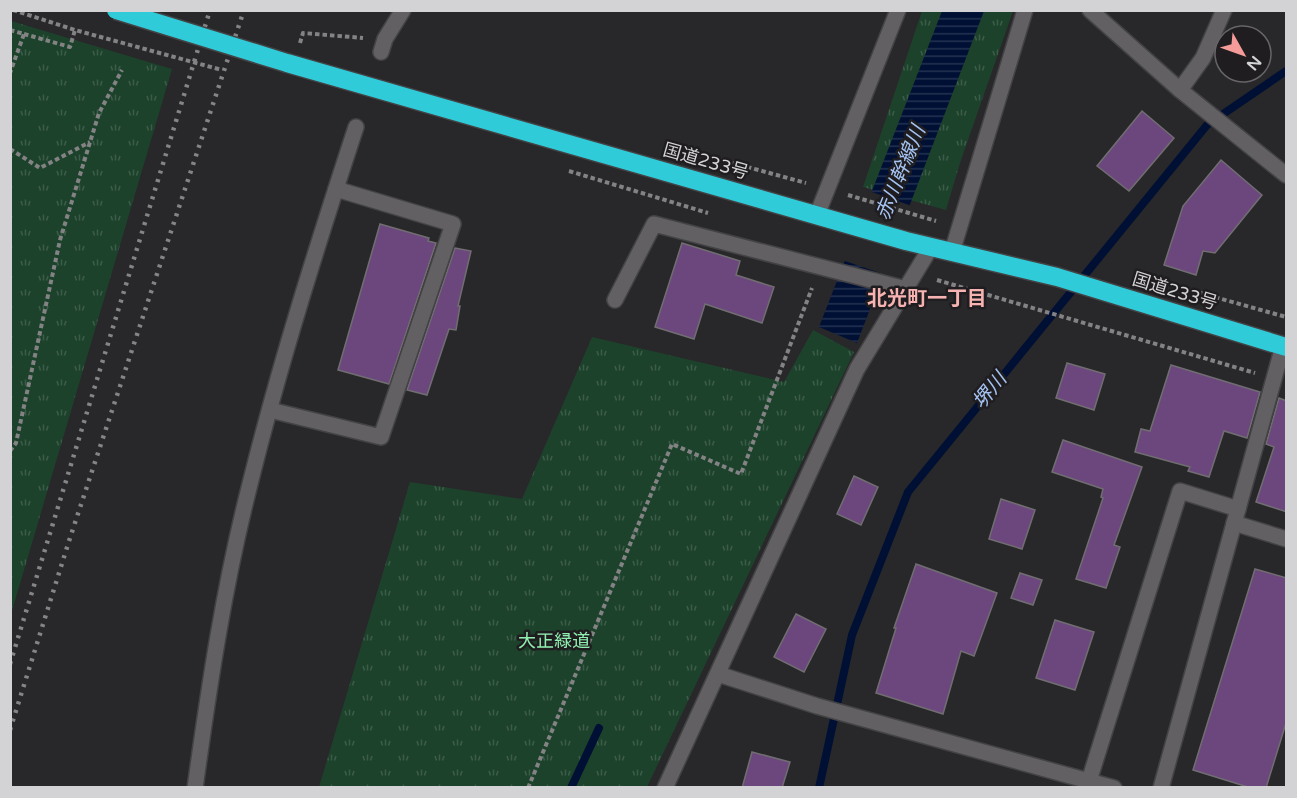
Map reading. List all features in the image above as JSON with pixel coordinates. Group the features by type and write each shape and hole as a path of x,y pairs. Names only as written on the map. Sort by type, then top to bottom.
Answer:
{"highway":[{"name":"国道233号","path":"116,10 288,63 906,241 1057,277 1285,347"}],"street":[{"path":"381,52 385,39 403,10"},
{"path":"818,215 898,10"},
{"path":"952,252 1025,10"},
{"path":"1090,10 1180,90 1287,175"},
{"path":"1180,90 1203,58 1224,10"},
{"path":"195,788 215,650 248,490 356,127"},
{"path":"270,410 381,437 453,224 336,189"},
{"path":"615,300 654,224 906,290"},
{"path":"665,788 857,369 931,247"},
{"path":"1161,788 1274,379 1285,347"},
{"path":"1089,781 1180,491 1287,539"},
{"path":"718,674 817,706 1113,788"}],"path":[{"path":"13,10 75,30 225,71"},
{"path":"10,30 70,47 75,30"},
{"path":"299,46 303,33 367,38"},
{"path":"10,73 24,34"},
{"path":"10,451 16,443 60,240 99,113 122,70"},
{"path":"10,149 40,168 90,142"},
{"path":"855,197 915,215"},
{"path":"528,788 672,444 741,474 824,269"},
{"path":"915,274 1079,320 1274,379"},
{"path":"1175,286 1287,317"}],"green space":[{"path":"922,11 1013,11 946,210 863,187"},
{"path":"10,21 172,69 11,614"},
{"name":"大正緑道","path":"813,330 854,352 647,787 319,787 410,482 522,499 592,337 784,382"}],"water":[{"name":"赤川幹線川","path":"942,11 984,11 857,343 819,327"}],"pier":[{"path":"869,191 912,206 886,275 842,260"}],"building":[{"path":"1142,111 1174,138 1129,191 1097,166"},
{"path":"1221,160 1262,195 1215,253 1203,251 1196,275 1164,265 1183,206"},
{"path":"380,224 429,238 428,241 436,243 389,384 338,370"},
{"path":"682,243 740,261 736,275 774,287 762,323 705,304 694,339 655,327"},
{"path":"455,248 471,251 458,306 460,306 456,330 449,329 427,395 407,390"},
{"path":"1067,363 1105,374 1094,410 1056,398"},
{"path":"1171,365 1260,392 1247,438 1224,431 1209,477 1188,471 1190,467 1135,452 1141,429 1150,431"},
{"path":"1279,398 1287,401 1287,512 1256,502 1274,447 1266,444"},
{"path":"1063,440 1142,467 1114,545 1120,547 1106,588 1076,579 1103,498 1101,497 1103,489 1052,472"},
{"path":"854,476 878,487 861,525 837,514"},
{"path":"1001,499 1035,510 1022,549 989,539"},
{"path":"916,564 997,593 974,656 961,651 943,714 876,693 896,628 894,628"},
{"path":"1255,569 1287,578 1287,720 1266,788 1251,788 1193,770"},
{"path":"1020,573 1042,580 1033,605 1011,598"},
{"path":"796,614 826,629 804,672 774,657"},
{"path":"1055,620 1094,632 1075,690 1036,678"},
{"path":"752,752 790,762 782,788 742,788"}],"waterway":[{"name":"堺川","path":"819,788 852,635 908,492 1207,125 1286,71"},
{"path":"571,788 599,728"}],"railway":[{"path":"10,664 210,10"},
{"path":"10,730 69,541 244,10"}],"district":[{"name":"北光町一丁目","path":"927,299"}]}
